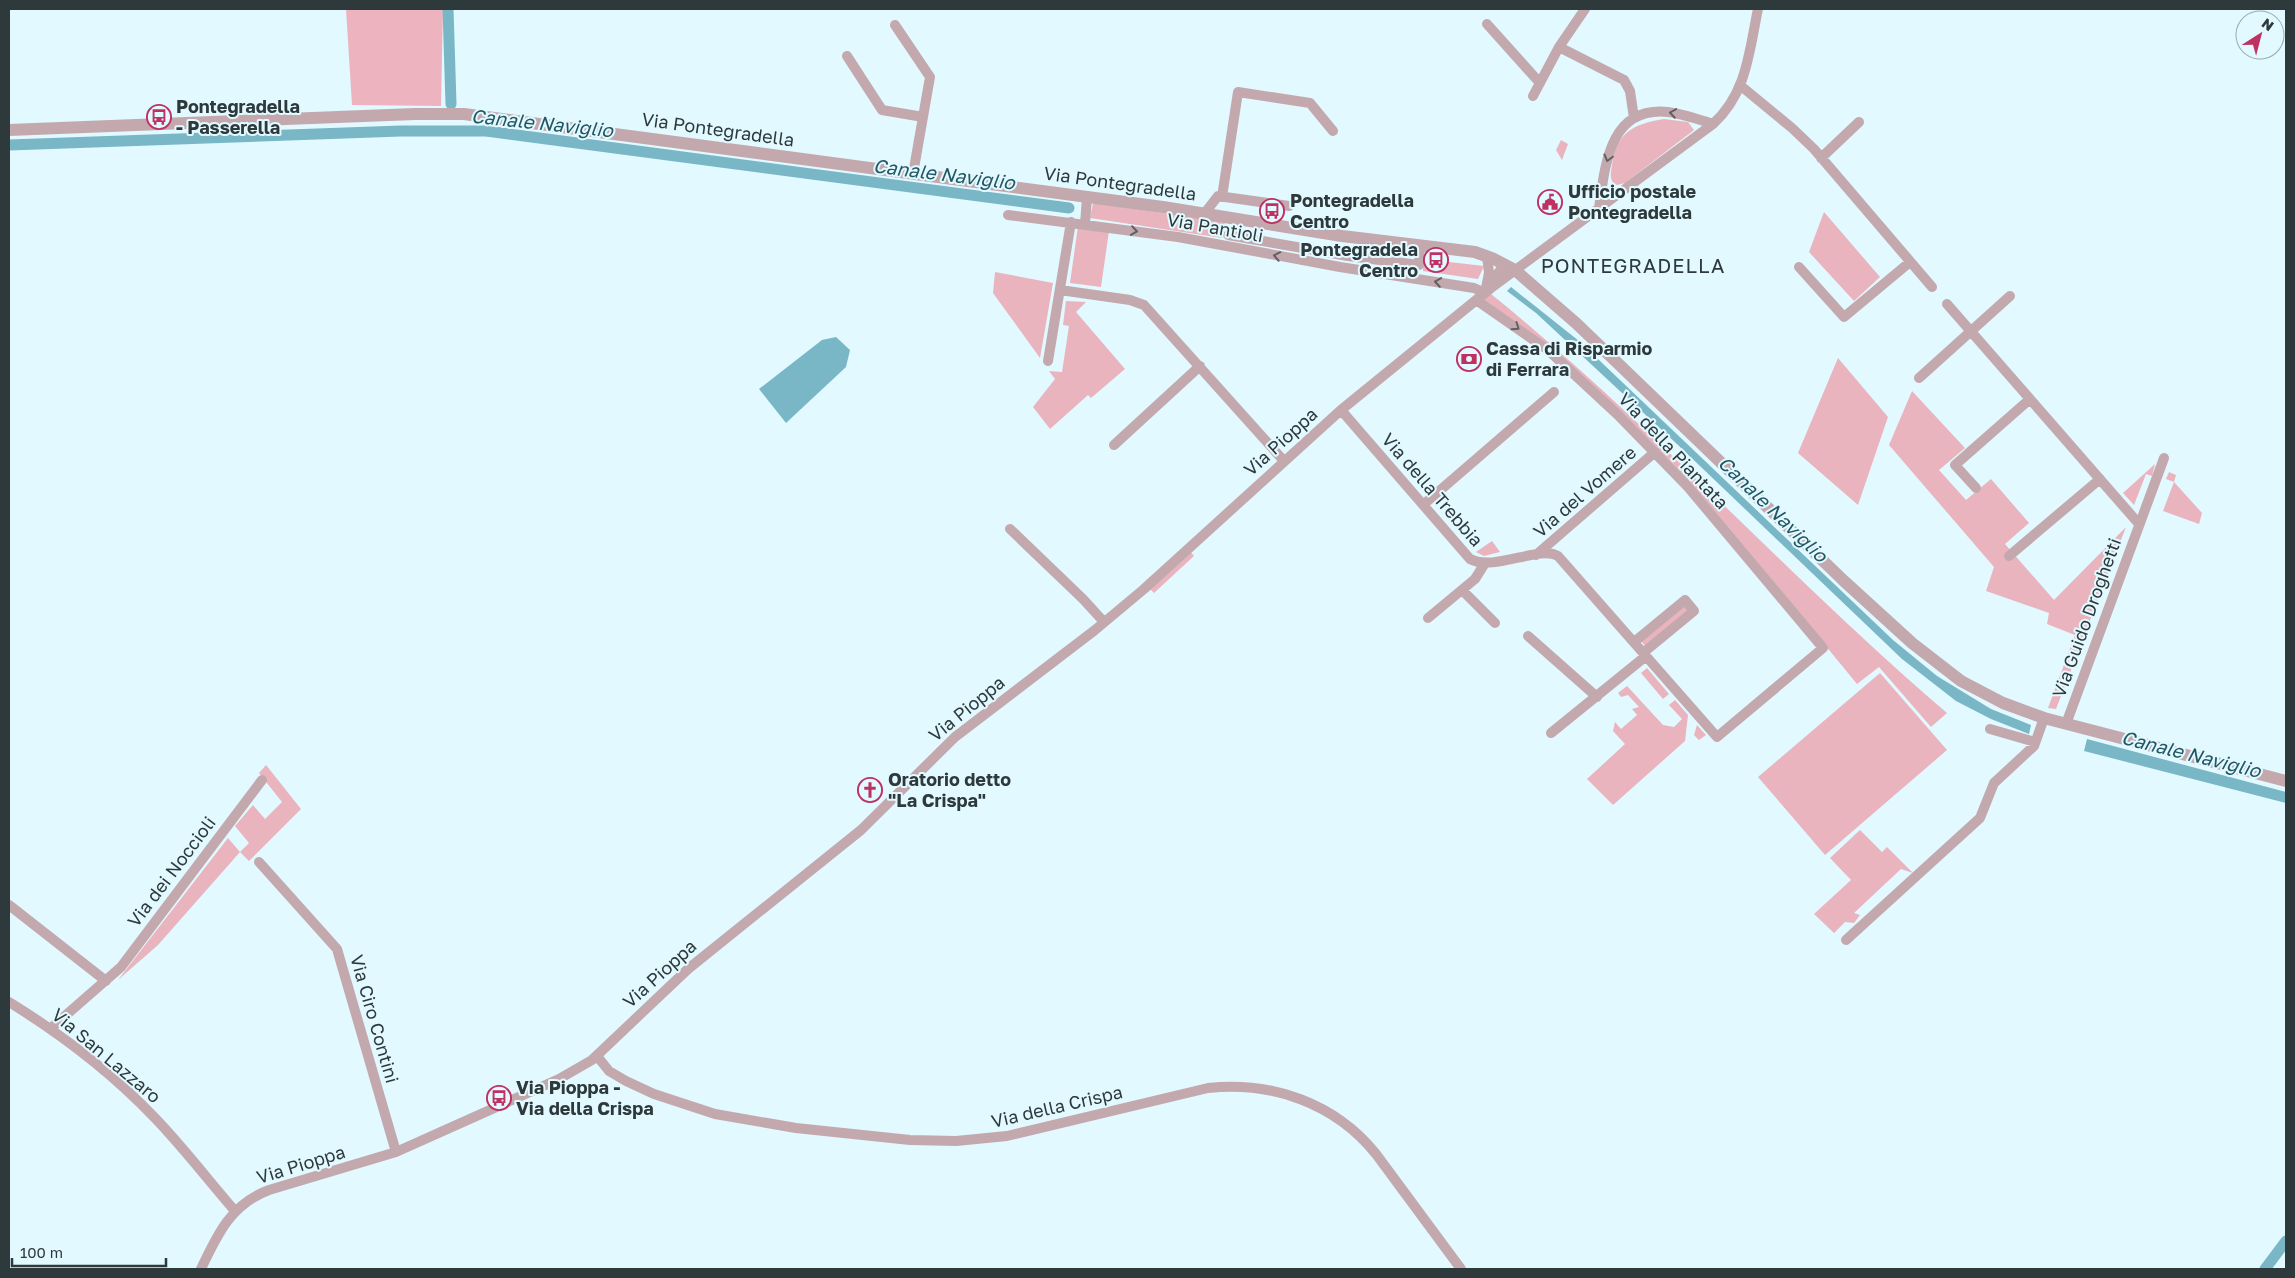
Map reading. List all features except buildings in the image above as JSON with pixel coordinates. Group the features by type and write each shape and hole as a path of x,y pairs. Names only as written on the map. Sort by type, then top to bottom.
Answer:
{"street":[{"path":"1534,96 1559,47 1585,9"},
{"name":"Via Pioppa","path":"201,1269 224,1224 248,1199 269,1190 396,1152 560,1079 597,1056 688,969 861,830 955,737 1104,622 1341,410 1485,293 1510,267 1599,208 1713,124 1733,102 1740,86 1758,9"},
{"path":"1487,24 1540,83"},
{"path":"895,25 930,77 913,174"},
{"path":"1559,47 1624,80 1630,92 1634,118"},
{"path":"847,56 882,110 923,117"},
{"path":"1740,86 1792,128 1821,158 1932,287"},
{"name":"Via Pontegradella","path":"1222,197 1238,92 1310,103 1333,131"},
{"path":"1599,208 1605,170 1613,142 1620,130 1634,118 1654,111 1668,112 1713,124"},
{"name":"Via Pontegradella","path":"9,130 415,114 464,114 1087,197 1342,236 1467,250 1487,256 1510,267 1631,374 1788,528 1912,643 1945,670 2003,703 2044,718 2286,781"},
{"path":"1821,158 1859,122"},
{"name":"Via Pontegradella","path":"1204,214 1218,196 1289,206"},
{"path":"1085,224 1087,197"},
{"name":"Via Pantioli","path":"1008,215 1072,222 1227,247 1474,288 1485,293"},
{"path":"1227,247 1231,218"},
{"path":"1048,361 1072,222"},
{"path":"1228,235 1348,256 1419,265 1420,245"},
{"path":"1485,293 1489,273 1487,256"},
{"path":"1799,267 1844,317 1910,262"},
{"path":"1060,290 1130,300 1144,305 1284,461"},
{"path":"1919,378 2010,296"},
{"name":"Via della Piantata","path":"1476,300 1541,345 1569,368 1655,452 1736,542 1823,648 1717,737"},
{"name":"Via Guido Droghetti","path":"1947,304 2140,524"},
{"path":"1114,445 1200,366"},
{"path":"1423,505 1554,392"},
{"path":"1976,488 1955,465 2030,399"},
{"name":"Via della Trebbia","path":"1341,410 1466,556 1475,561 1485,563 1551,553 1558,556 1717,737"},
{"name":"Via del Vomere","path":"1535,556 1655,452"},
{"name":"Via Guido Droghetti","path":"2066,724 2164,458"},
{"path":"2009,556 2100,479"},
{"path":"1010,529 1083,599 1104,622"},
{"path":"1428,618 1475,579 1485,563"},
{"path":"1462,590 1495,623"},
{"path":"1551,734 1694,611 1685,600 1634,642"},
{"path":"1528,636 1596,697"},
{"path":"1846,940 1980,818 1994,783 2034,746 2044,718"},
{"path":"1990,729 2035,742"},
{"name":"Via dei Noccioli","path":"50,1029 121,967 262,780"},
{"name":"Via Ciro Contini","path":"259,862 337,949 396,1152"},
{"path":"9,904 106,981"},
{"name":"Via San Lazzaro","path":"9,1002 50,1029 138,1100 157,1119 235,1211"},
{"name":"Via della Crispa","path":"597,1056 609,1071 626,1082 654,1094 715,1114 796,1128 910,1140 956,1141 1007,1136 1208,1088 1236,1086 1282,1093 1321,1108 1347,1126 1364,1141 1461,1269"}],"shaded area":[{"path":"346,9 443,9 441,106 352,105"},
{"path":"1664,119 1688,122 1694,130 1625,183 1614,184 1611,177 1612,165 1614,154 1622,137 1635,127"},
{"path":"1561,140 1568,144 1562,160 1556,150"},
{"path":"1093,203 1225,222 1222,238 1090,218"},
{"path":"1824,212 1880,277 1854,301 1809,252"},
{"path":"1078,226 1109,231 1101,287 1070,283"},
{"path":"1423,259 1484,266 1478,279 1423,271"},
{"path":"995,272 1053,283 1040,358 993,293"},
{"path":"1491,294 1608,395 1832,609 1947,713 1931,727 1879,667 1857,684 1774,583 1669,461 1581,374 1480,299"},
{"path":"1066,301 1086,302 1076,312 1125,369 1091,398 1088,395 1050,429 1033,407 1055,379 1049,371 1062,372 1069,326 1063,325"},
{"path":"1838,358 1888,417 1858,505 1798,453"},
{"path":"1912,391 1965,448 1939,470 1966,500 1991,479 2029,523 2005,544 2054,600 2126,527 2056,709 2048,708 2075,635 2047,624 2049,613 1986,591 1994,567 1889,445"},
{"path":"2155,464 2152,476 2146,474 2134,505 2123,493"},
{"path":"2169,472 2176,475 2174,482 2166,479"},
{"path":"2174,482 2202,513 2199,524 2163,511"},
{"path":"1492,541 1500,552 1484,556 1476,552"},
{"path":"1190,551 1194,556 1154,593 1150,589"},
{"path":"1684,605 1689,612 1646,647 1641,641"},
{"path":"1647,668 1669,694 1663,699 1641,673"},
{"path":"1880,673 1947,750 1825,855 1758,777"},
{"path":"1627,686 1663,725 1674,727 1682,719 1669,705 1675,700 1688,715 1685,741 1613,805 1587,779 1625,744 1613,731 1615,722 1621,729 1637,715 1632,709 1639,707 1628,695 1621,697 1618,693"},
{"path":"1697,725 1706,735 1699,740 1694,735"},
{"path":"266,765 301,809 249,861 240,852 249,843 235,826 253,805 265,819 282,802 259,773"},
{"path":"1860,830 1882,852 1887,847 1913,873 1901,869 1854,913 1860,915 1854,923 1845,922 1834,933 1814,914 1851,880 1830,858"},
{"path":"228,838 240,852 158,945 118,980"}],"water":[{"path":"1511,287 1579,341 1893,640 1937,676 1991,709 2031,725 2029,734 1991,719 1956,701 1902,659 1678,445 1536,313 1507,291"},
{"path":"836,337 850,350 846,367 786,423 759,389 822,340"},
{"path":"2087,739 2286,792 2286,803 2084,751"}],"waterway":[{"path":"448,9 451,104"},
{"name":"Canale Naviglio","path":"9,145 401,131 486,131 1069,208"},
{"path":"2265,1269 2286,1241"}],"place":[{"name":"Pontegradella - Passerella","path":"159,117"},
{"name":"Ufficio postale Pontegradella","path":"1550,202"},
{"name":"Pontegradella Centro","path":"1272,211"},
{"name":"Pontegradela Centro","path":"1436,260"},
{"name":"Cassa di Risparmio di Ferrara","path":"1469,359"},
{"name":"Oratorio detto \"La Crispa\"","path":"870,790"},
{"name":"Via Pioppa - Via della Crispa","path":"499,1098"}],"district":[{"name":"PONTEGRADELLA","path":"1633,266"}]}
